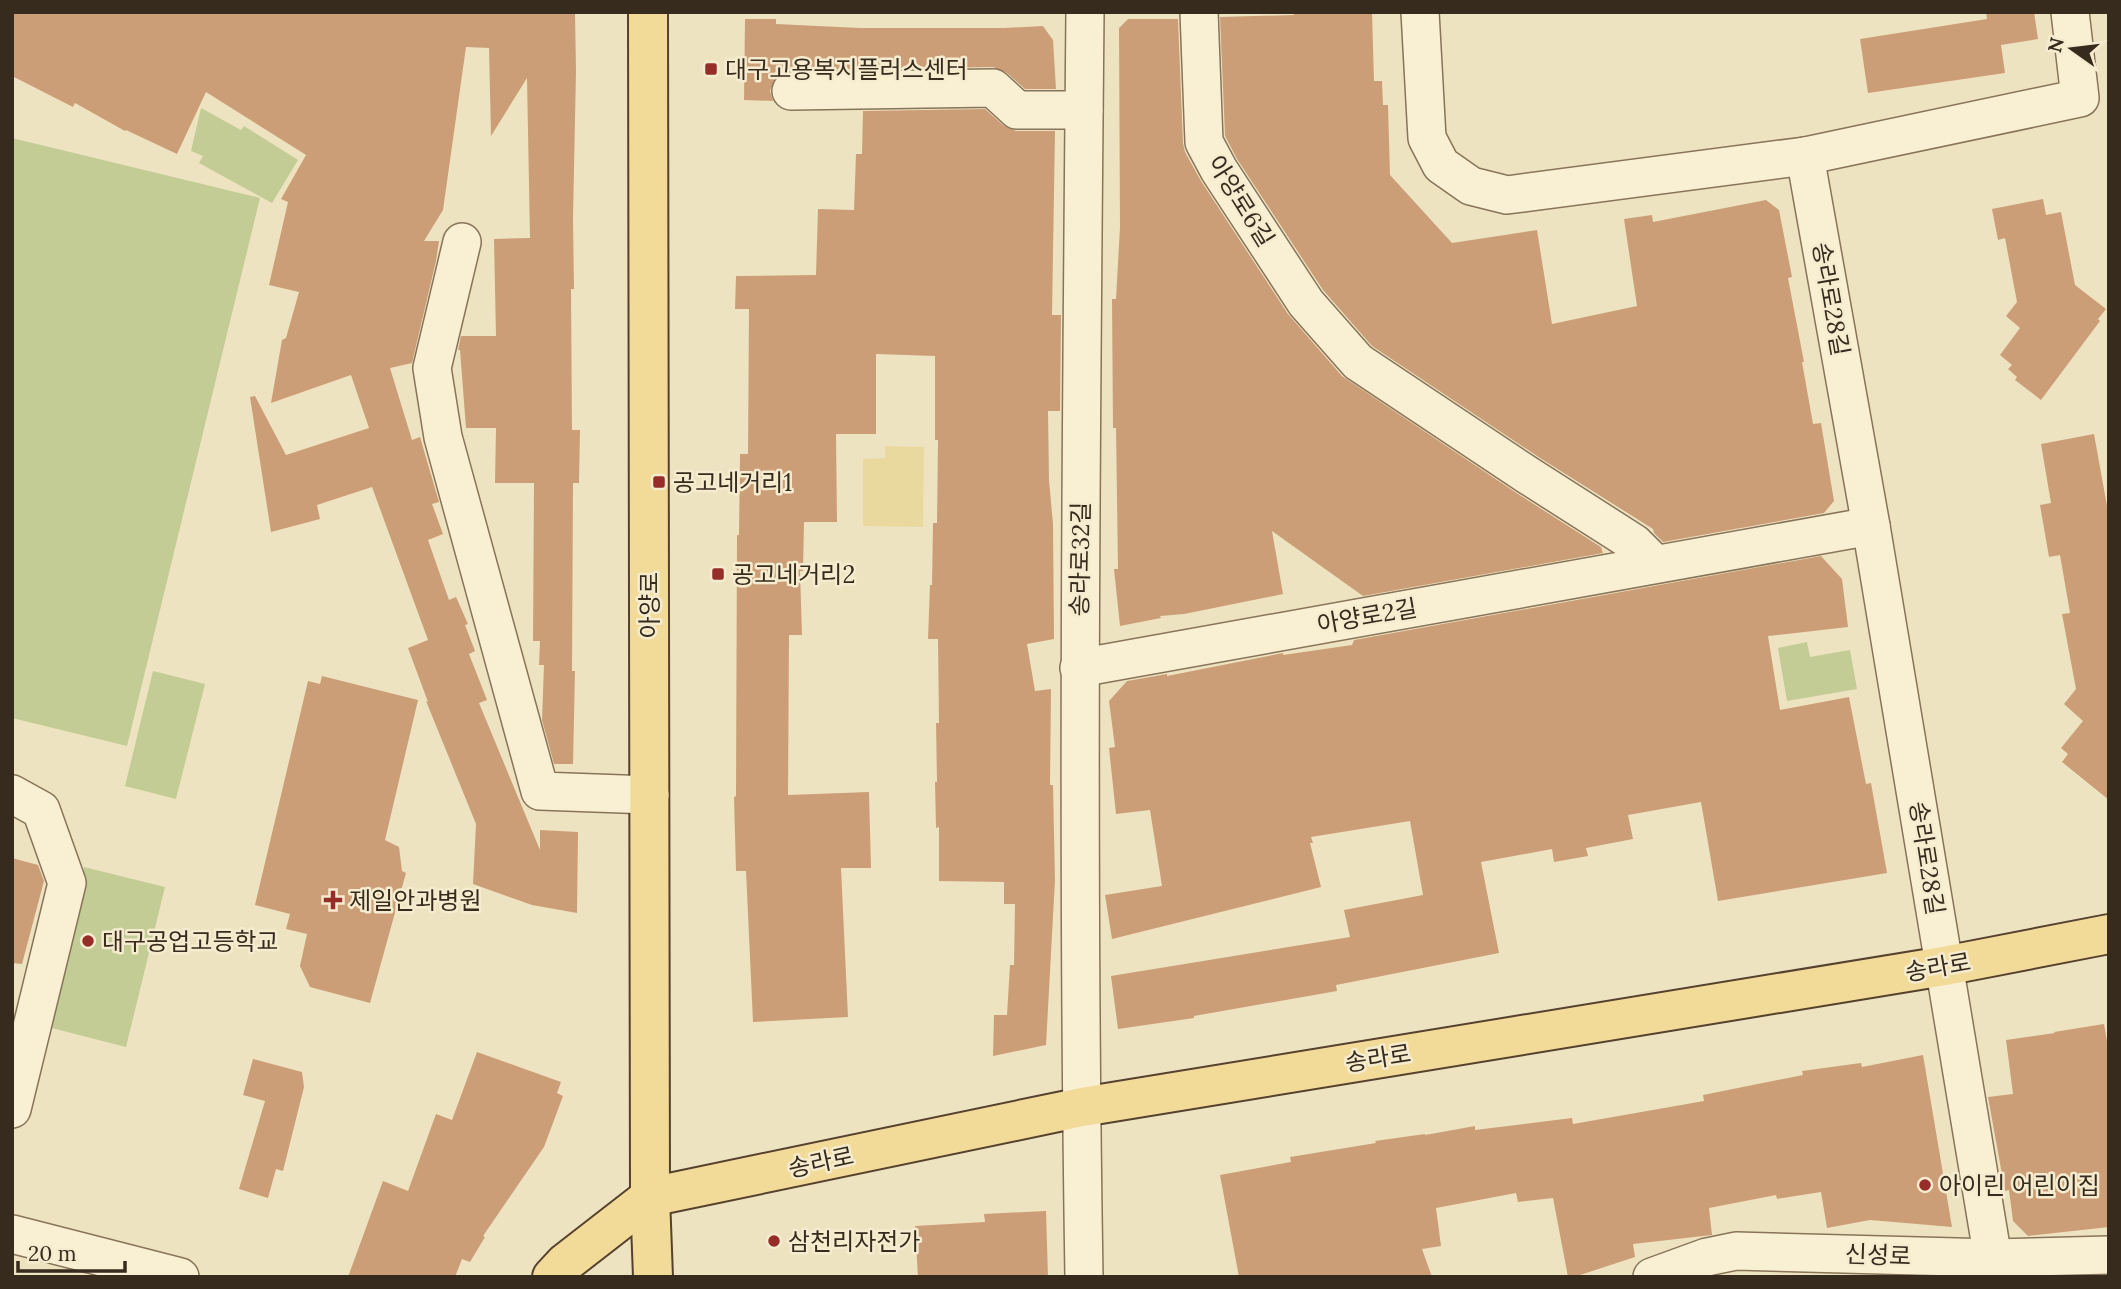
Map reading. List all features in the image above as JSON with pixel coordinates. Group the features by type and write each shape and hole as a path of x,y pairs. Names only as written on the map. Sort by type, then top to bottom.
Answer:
{"main road":[{"name":"아양로","path":"648,12 650,1197 653,1277"},
{"name":"송라로","path":"650,1197 1082,1107 1944,966 2109,934"},
{"path":"552,1277 565,1263 650,1197"}],"street":[{"name":"송라로32길","path":"1084,1277 1079,668 1085,12"},
{"name":"아양로6길","path":"1199,12 1204,142 1219,170 1306,303 1359,362 1634,543 1655,564"},
{"path":"1420,12 1427,138 1441,164 1471,186 1507,195 1805,156 2080,98 2070,12"},
{"path":"791,91 993,88 1017,110 1084,110"},
{"name":"송라로28길","path":"1805,156 1871,526 1995,1267"},
{"path":"462,242 432,368 443,437 540,791 650,795"},
{"name":"아양로2길","path":"1079,668 1871,526"},
{"path":"12,794 41,810 67,883 12,1109"},
{"path":"12,1234 180,1277"},
{"name":"신성로","path":"1652,1277 1707,1256 1736,1251 1995,1267 2109,1255"}],"green space":[{"path":"201,108 241,130 244,126 298,160 272,203 199,163 203,156 191,151"},
{"path":"12,138 260,198 127,746 12,718"},
{"path":"1807,642 1810,657 1850,650 1857,689 1787,701 1778,648"},
{"path":"153,671 205,684 176,799 125,786"},
{"path":"84,867 165,887 126,1047 44,1026"}],"sand":[{"path":"885,446 924,447 923,527 863,526 863,459 885,458"}],"building":[{"path":"12,12 575,12 572,430 580,430 579,483 573,483 573,764 554,764 542,720 544,665 539,665 540,641 533,641 534,483 495,483 496,428 466,428 458,350 461,336 496,336 494,239 530,238 527,78 491,136 489,48 466,47 443,210 424,241 439,241 412,363 390,368 412,440 420,437 439,502 432,504 443,534 428,540 449,600 456,597 468,624 465,625 475,651 469,654 487,700 479,703 540,850 540,830 578,832 577,913 532,905 473,884 476,824 426,701 428,702 408,648 428,640 372,487 317,505 320,519 271,532 250,397 255,396 286,455 369,428 351,375 271,403 282,340 286,338 299,292 269,285 288,202 281,199 306,155 206,92 177,154 125,131 75,103 73,107 12,76"},
{"path":"1294,12 1372,12 1374,81 1382,81 1383,105 1388,105 1390,175 1452,243 1537,230 1552,324 1637,306 1624,219 1652,215 1653,222 1766,200 1779,210 1792,277 1788,278 1813,424 1821,423 1834,501 1824,513 1663,542 1653,529 1540,458 1372,346 1323,290 1237,159 1225,136 1220,17 1294,15"},
{"path":"1986,12 2034,12 2038,39 2001,45 2005,73 1868,93 1860,39 1987,19"},
{"path":"745,19 776,19 776,24 860,28 1043,26 1053,40 1056,89 1025,89 1007,73 993,67 791,70 775,72 770,91 773,101 744,100"},
{"path":"1128,19 1178,19 1185,152 1288,314 1342,376 1601,547 1603,553 1363,596 1272,531 1283,594 1184,614 1160,616 1161,618 1120,626 1114,569 1118,569 1112,299 1116,299 1120,227 1119,28"},
{"path":"985,109 1003,125 1016,131 1055,131 1052,315 1061,315 1060,411 1048,411 1054,639 1027,644 1035,691 1051,689 1050,785 1053,785 1055,880 1046,1045 993,1056 994,1015 1007,1015 1010,965 1014,965 1015,904 1004,904 1004,882 939,881 939,827 936,828 935,782 936,723 939,723 938,639 928,639 933,523 937,523 935,356 876,354 876,434 836,434 837,522 804,522 803,571 800,571 802,635 789,635 788,795 869,792 871,868 841,868 848,1017 753,1022 746,871 736,871 734,797 737,535 740,454 748,454 749,309 735,309 736,276 816,275 818,209 854,210 856,154 862,154 863,111"},
{"path":"2043,199 2046,215 2061,212 2075,285 2106,309 2041,400 2015,380 2017,377 2008,369 2012,365 2000,355 2020,328 2006,316 2017,302 2005,238 1998,240 1992,209"},
{"path":"2094,434 2109,517 2109,800 2062,762 2068,754 2061,748 2083,721 2064,704 2076,689 2062,614 2070,613 2060,555 2049,557 2040,505 2051,503 2041,444"},
{"path":"1821,556 1842,579 1848,627 1768,636 1780,710 1849,697 1866,784 1871,783 1887,873 1718,901 1701,802 1628,815 1633,839 1586,848 1588,856 1554,862 1552,849 1481,862 1499,953 1336,985 1337,991 1194,1018 1118,1029 1111,976 1350,937 1344,910 1423,895 1410,821 1311,837 1313,843 1310,843 1321,887 1112,939 1105,895 1162,886 1150,810 1116,814 1109,748 1115,747 1109,701 1127,681 1167,676 1283,653 1352,645 1354,640"},
{"path":"322,676 418,700 385,840 399,847 402,871 406,873 370,1003 310,987 300,966 307,934 286,929 290,914 255,905 308,681 320,684"},
{"path":"12,858 38,865 44,881 22,964 12,963"},
{"path":"2104,1024 2109,1053 2109,1227 2028,1236 2013,1221 2009,1190 2005,1191 1988,1097 2013,1094 2006,1040"},
{"path":"477,1052 561,1082 557,1093 563,1096 544,1147 483,1236 485,1237 470,1262 462,1259 455,1277 348,1277 383,1181 408,1191 436,1114 452,1120"},
{"path":"1923,1055 1952,1227 1870,1220 1827,1228 1821,1192 1777,1199 1776,1195 1709,1208 1712,1235 1633,1244 1635,1257 1568,1277 1553,1198 1518,1202 1516,1193 1436,1208 1441,1246 1422,1249 1432,1277 1239,1277 1220,1175 1291,1162 1290,1157 1475,1126 1475,1130 1572,1118 1573,1124 1704,1101 1703,1095 1803,1075 1802,1071 1861,1063 1862,1067"},
{"path":"253,1059 302,1072 304,1087 283,1171 276,1169 268,1198 239,1189 265,1101 243,1095"},
{"path":"1046,1211 1048,1277 918,1277 915,1226 985,1222 984,1214"}],"place":[{"name":"대구고용복지플러스센터","path":"711,69"},
{"name":"공고네거리1","path":"659,482"},
{"name":"공고네거리2","path":"718,574"},
{"name":"제일안과병원","path":"333,900"},
{"name":"대구공업고등학교","path":"88,941"},
{"name":"아이린 어린이집","path":"1925,1185"},
{"name":"삼천리자전가","path":"774,1241"}]}
